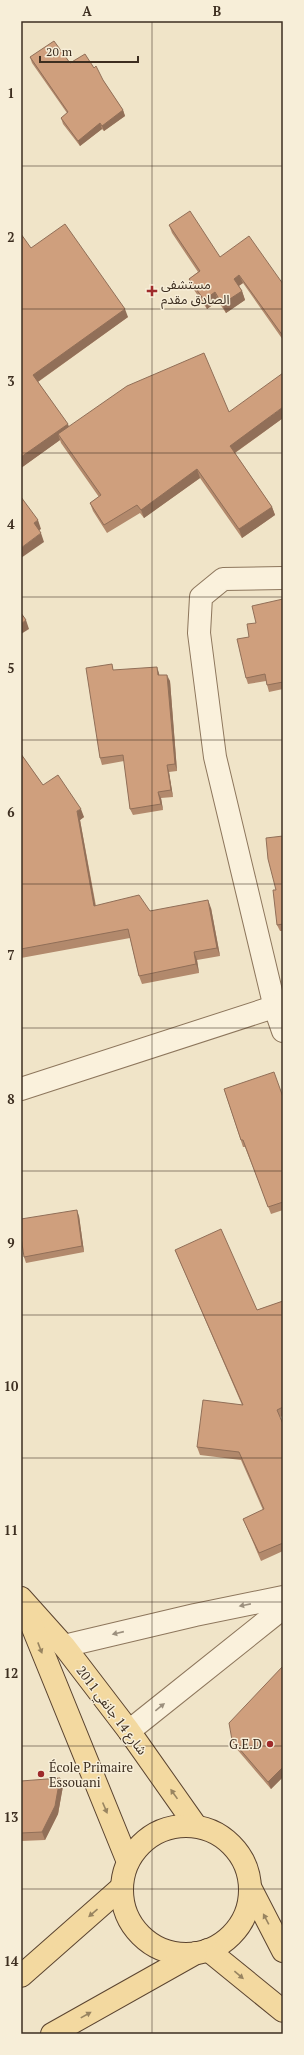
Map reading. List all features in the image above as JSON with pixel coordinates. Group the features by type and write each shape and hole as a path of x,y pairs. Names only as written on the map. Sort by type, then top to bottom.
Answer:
{"main road":[{"name":"شارع 14 جانفي 2011","path":"21,1599 64,1646 129,1731 196,1826"},
{"name":"شارع 14 جانفي 2011","path":"21,1599 128,1862"},
{"path":"283,1951 250,1887 245,1866 234,1847 217,1833 196,1826 175,1826 156,1833 140,1845 128,1862 122,1887 124,1906 129,1917 144,1938 160,1948 177,1953 202,1952 283,2011"},
{"path":"21,1976 122,1887"},
{"path":"52,2034 226,1940 239,1925 248,1907 250,1887"}],"street":[{"path":"283,578 223,579 201,597 199,633 215,757 279,1006 283,1031"},
{"path":"21,1089 279,1006"},
{"path":"64,1646 195,1615 283,1597"},
{"path":"129,1731 283,1608"}],"building":[{"path":"54,41 70,63 85,54 94,68 96,66 103,80 123,110 102,126 100,123 78,141 61,118 68,112 30,57"},
{"path":"190,211 220,257 249,236 283,284 283,336 239,275 234,279 242,291 222,304 215,292 204,300 189,279 200,271 169,225"},
{"path":"65,224 125,309 33,375 68,424 21,457 21,234 31,248"},
{"path":"204,353 229,412 283,373 283,407 230,446 272,507 239,529 197,469 141,510 137,505 104,525 90,503 101,495 58,434 127,386"},
{"path":"21,497 38,520 34,523 41,533 21,548"},
{"path":"283,599 283,682 267,685 265,674 246,678 237,639 249,637 247,624 256,623 252,606"},
{"path":"21,613 26,620 21,624"},
{"path":"112,664 113,670 157,667 158,675 167,675 175,764 167,765 171,790 158,792 161,804 130,809 123,755 100,758 86,668"},
{"path":"21,754 43,785 58,775 81,809 77,811 94,906 139,895 150,911 208,900 217,948 194,952 196,964 139,976 128,929 21,949"},
{"path":"283,836 283,924 277,925 273,890 276,890 268,859 266,838"},
{"path":"274,1072 283,1097 283,1202 268,1207 243,1140 241,1140 224,1089"},
{"path":"77,1210 82,1246 24,1257 21,1237 21,1219"},
{"path":"221,1229 257,1310 283,1301 283,1407 277,1410 283,1424 283,1543 259,1553 243,1519 264,1509 239,1452 197,1447 203,1400 243,1405 175,1250"},
{"path":"283,1666 283,1767 268,1782 232,1740 229,1723"},
{"path":"60,1778 55,1806 42,1832 21,1833 21,1781"}],"place":[{"name":"مستشفى الصادق مقدم","path":"152,291"},
{"name":"G.E.D","path":"270,1744"},
{"name":"École Primaire Essouani","path":"41,1774"}]}
